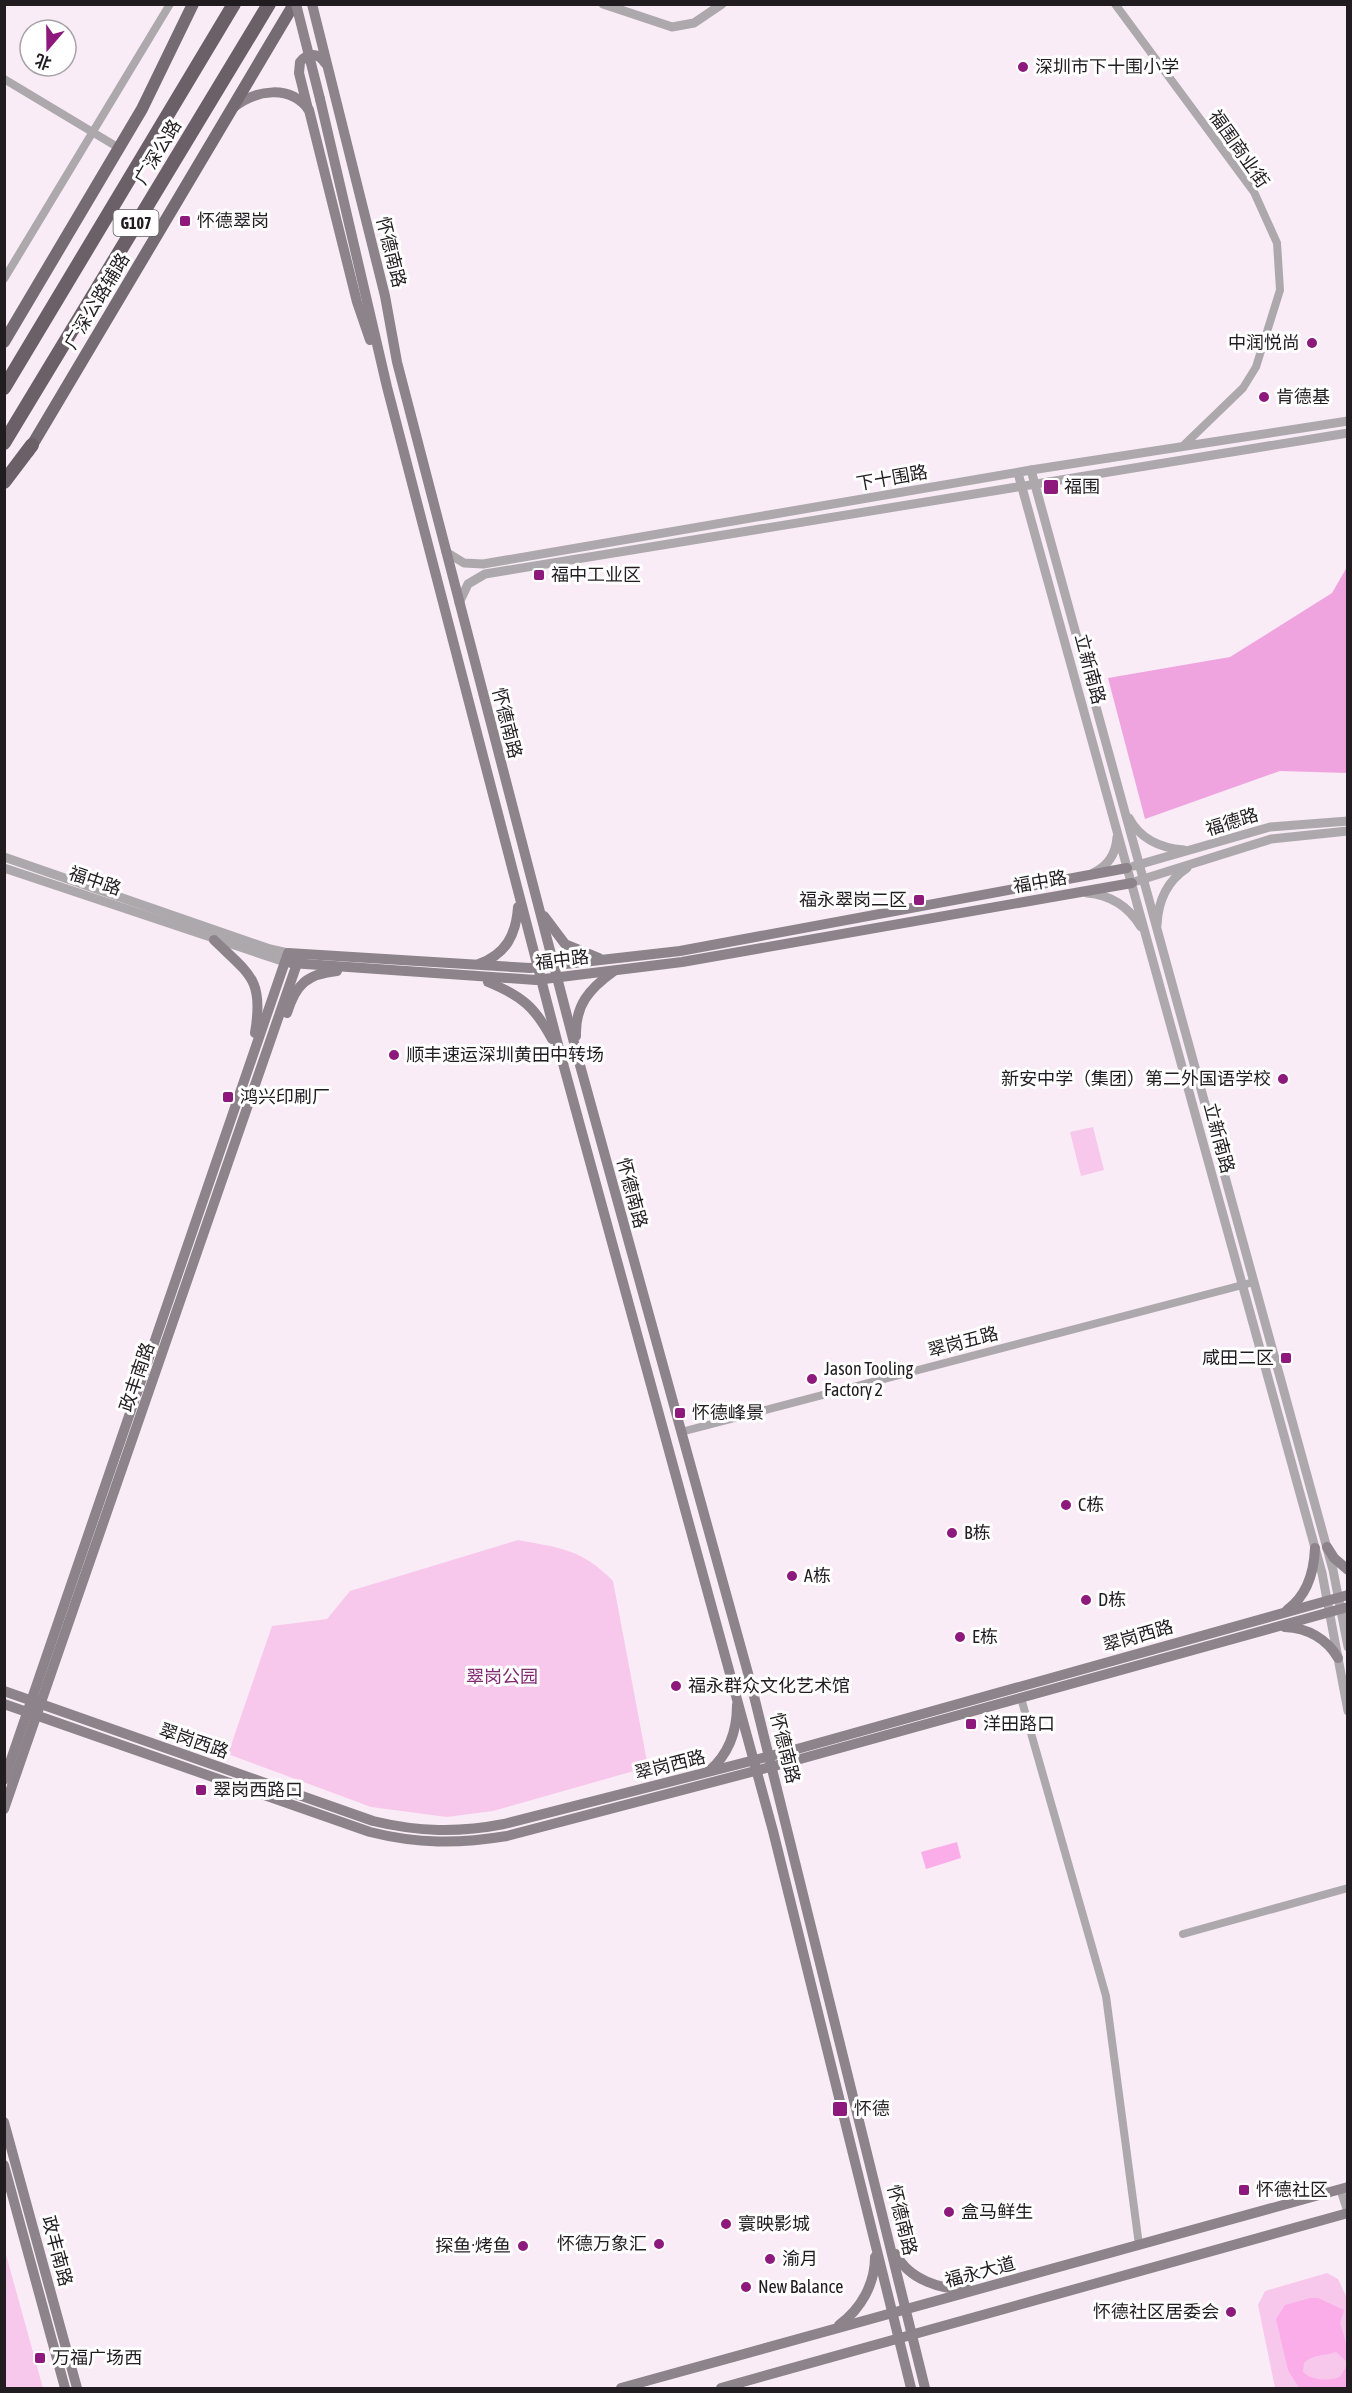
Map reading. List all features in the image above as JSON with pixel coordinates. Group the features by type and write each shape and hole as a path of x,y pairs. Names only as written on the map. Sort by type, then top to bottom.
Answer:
{"highway":[{"name":"广深公路","path":"4,388 234,4"},
{"name":"广深公路","path":"4,443 269,4"},
{"path":"4,482 32,445"}],"main road":[{"path":"4,342 157,83 193,4"},
{"name":"怀德南路","path":"295,4 320,99 387,387 537,967 737,1693 910,2388"},
{"name":"广深公路辅路","path":"4,492 229,111 295,4"},
{"name":"怀德南路","path":"312,4 385,296 397,362 556,978 771,1762 925,2388"},
{"name":"怀德南路","path":"328,69 317,55 306,56 300,62 299,73 357,302 387,387"},
{"path":"229,111 250,97 277,92 298,99 309,110"},
{"name":"福中路","path":"299,959 537,967 680,951 1133,866"},
{"name":"福中路","path":"286,957 358,969 541,980 703,958 1137,881"},
{"path":"474,966 490,960 510,942 517,922 516,886"},
{"path":"535,897 558,938 572,948 605,959"},
{"path":"214,940 252,978 256,987 260,1002 250,1064"},
{"name":"政丰南路","path":"36,1703 286,957"},
{"name":"政丰南路","path":"4,1779 36,1703 299,959"},
{"path":"246,1112 260,1094 289,1007 301,984 309,977 358,969"},
{"path":"578,1058 576,1023 580,1006 589,992 615,970"},
{"path":"480,978 511,992 532,1007 561,1056"},
{"path":"1327,1546 1334,1558 1347,1570"},
{"path":"1283,1613 1294,1605 1306,1588 1314,1563 1315,1548"},
{"name":"翠岗西路","path":"771,1762 1338,1597"},
{"name":"翠岗西路","path":"4,1704 370,1832 405,1841 434,1844 467,1843 507,1836 756,1766 1021,1698 1339,1609"},
{"path":"1276,1627 1289,1627 1314,1634 1332,1647 1338,1658"},
{"name":"翠岗西路","path":"4,1691 373,1821 406,1829 466,1831 504,1824 706,1772 756,1766"},
{"path":"706,1772 719,1762 730,1745 735,1730 737,1693"},
{"name":"政丰南路","path":"4,1809 32,1714"},
{"name":"政丰南路","path":"4,2122 15,2204 77,2388"},
{"name":"政丰南路","path":"4,2165 66,2388"},
{"name":"福永大道","path":"621,2388 1344,2188"},
{"path":"721,2388 1347,2213"},
{"path":"890,2242 906,2268 926,2282 947,2288 982,2289"},
{"path":"828,2331 849,2318 864,2298 872,2277 875,2244"}],"street":[{"path":"4,279 170,4"},
{"path":"603,4 672,27 694,23 722,4"},
{"name":"福围商业街","path":"1115,4 1254,192 1277,243 1280,290 1256,367 1243,388 1184,446"},
{"path":"4,79 119,148"},
{"name":"下十围路","path":"446,552 464,563 483,564 1031,470 1347,421"},
{"name":"下十围路","path":"459,603 468,584 485,574 1347,433"},
{"name":"立新南路","path":"1031,470 1123,808 1148,944 1315,1548 1338,1597"},
{"name":"立新南路","path":"1018,473 1117,829 1133,866"},
{"path":"1123,808 1132,824 1153,843 1166,848 1192,851"},
{"name":"福德路","path":"1133,866 1270,827 1347,821"},
{"path":"1089,875 1108,862 1114,852 1117,829"},
{"name":"福德路","path":"1137,881 1271,839 1347,831"},
{"name":"福中路","path":"4,857 286,957"},
{"path":"1161,945 1157,923 1160,903 1169,884 1184,870 1202,860"},
{"name":"福中路","path":"4,868 214,940 286,957"},
{"name":"立新南路","path":"1137,881 1161,945 1327,1546 1338,1597 1338,1658 1347,1711"},
{"path":"1067,894 1089,892 1109,897 1127,908 1140,924 1148,944"},
{"name":"翠岗五路","path":"681,1432 1254,1282"},
{"name":"立新南路","path":"1339,1609 1347,1647"},
{"path":"1021,1698 1106,1996 1138,2245"},
{"path":"1183,1934 1347,1888"},
{"path":"1344,2188 1347,2213"}],"green space":[{"path":"1093,1127 1104,1170 1081,1176 1070,1132"},
{"name":"翠岗公园","path":"518,1540 558,1548 580,1556 602,1570 613,1581 648,1767 493,1811 447,1817 371,1807 228,1754 272,1626 327,1619 350,1591"},
{"path":"5,2251 43,2388 5,2388"},
{"path":"1327,2273 1338,2279 1347,2298 1347,2388 1275,2388 1258,2305 1265,2291"}],"shaded area":[{"path":"1347,567 1347,773 1280,771 1145,819 1108,678 1230,657 1332,593"},
{"path":"957,1842 961,1858 926,1869 921,1852"},
{"path":"1318,2298 1344,2310 1340,2323 1347,2346 1347,2388 1299,2388 1288,2370 1276,2319 1285,2305","holes":["1336,2352 1346,2361 1346,2367 1340,2377 1326,2380 1316,2379 1303,2372 1304,2363 1315,2357"]}],"place":[{"name":"深圳市下十围小学","path":"1023,67"},
{"name":"怀德翠岗","path":"185,221"},
{"name":"中润悦尚","path":"1312,343"},
{"name":"肯德基","path":"1264,397"},
{"name":"福围","path":"1051,487"},
{"name":"福中工业区","path":"539,575"},
{"name":"福永翠岗二区","path":"919,900"},
{"name":"顺丰速运深圳黄田中转场","path":"394,1055"},
{"name":"新安中学（集团）第二外国语学校","path":"1283,1079"},
{"name":"鸿兴印刷厂","path":"228,1097"},
{"name":"咸田二区","path":"1286,1358"},
{"name":"Jason Tooling Factory 2","path":"812,1379"},
{"name":"怀德峰景","path":"680,1413"},
{"name":"C栋","path":"1066,1505"},
{"name":"B栋","path":"952,1533"},
{"name":"A栋","path":"792,1576"},
{"name":"D栋","path":"1086,1600"},
{"name":"E栋","path":"960,1637"},
{"name":"福永群众文化艺术馆","path":"676,1686"},
{"name":"洋田路口","path":"971,1724"},
{"name":"翠岗西路口","path":"201,1790"},
{"name":"怀德","path":"840,2109"},
{"name":"怀德社区","path":"1244,2190"},
{"name":"盒马鲜生","path":"949,2212"},
{"name":"寰映影城","path":"726,2224"},
{"name":"怀德万象汇","path":"659,2244"},
{"name":"探鱼·烤鱼","path":"523,2246"},
{"name":"渝月","path":"770,2259"},
{"name":"New Balance","path":"746,2287"},
{"name":"怀德社区居委会","path":"1231,2312"},
{"name":"万福广场西","path":"40,2358"}]}
